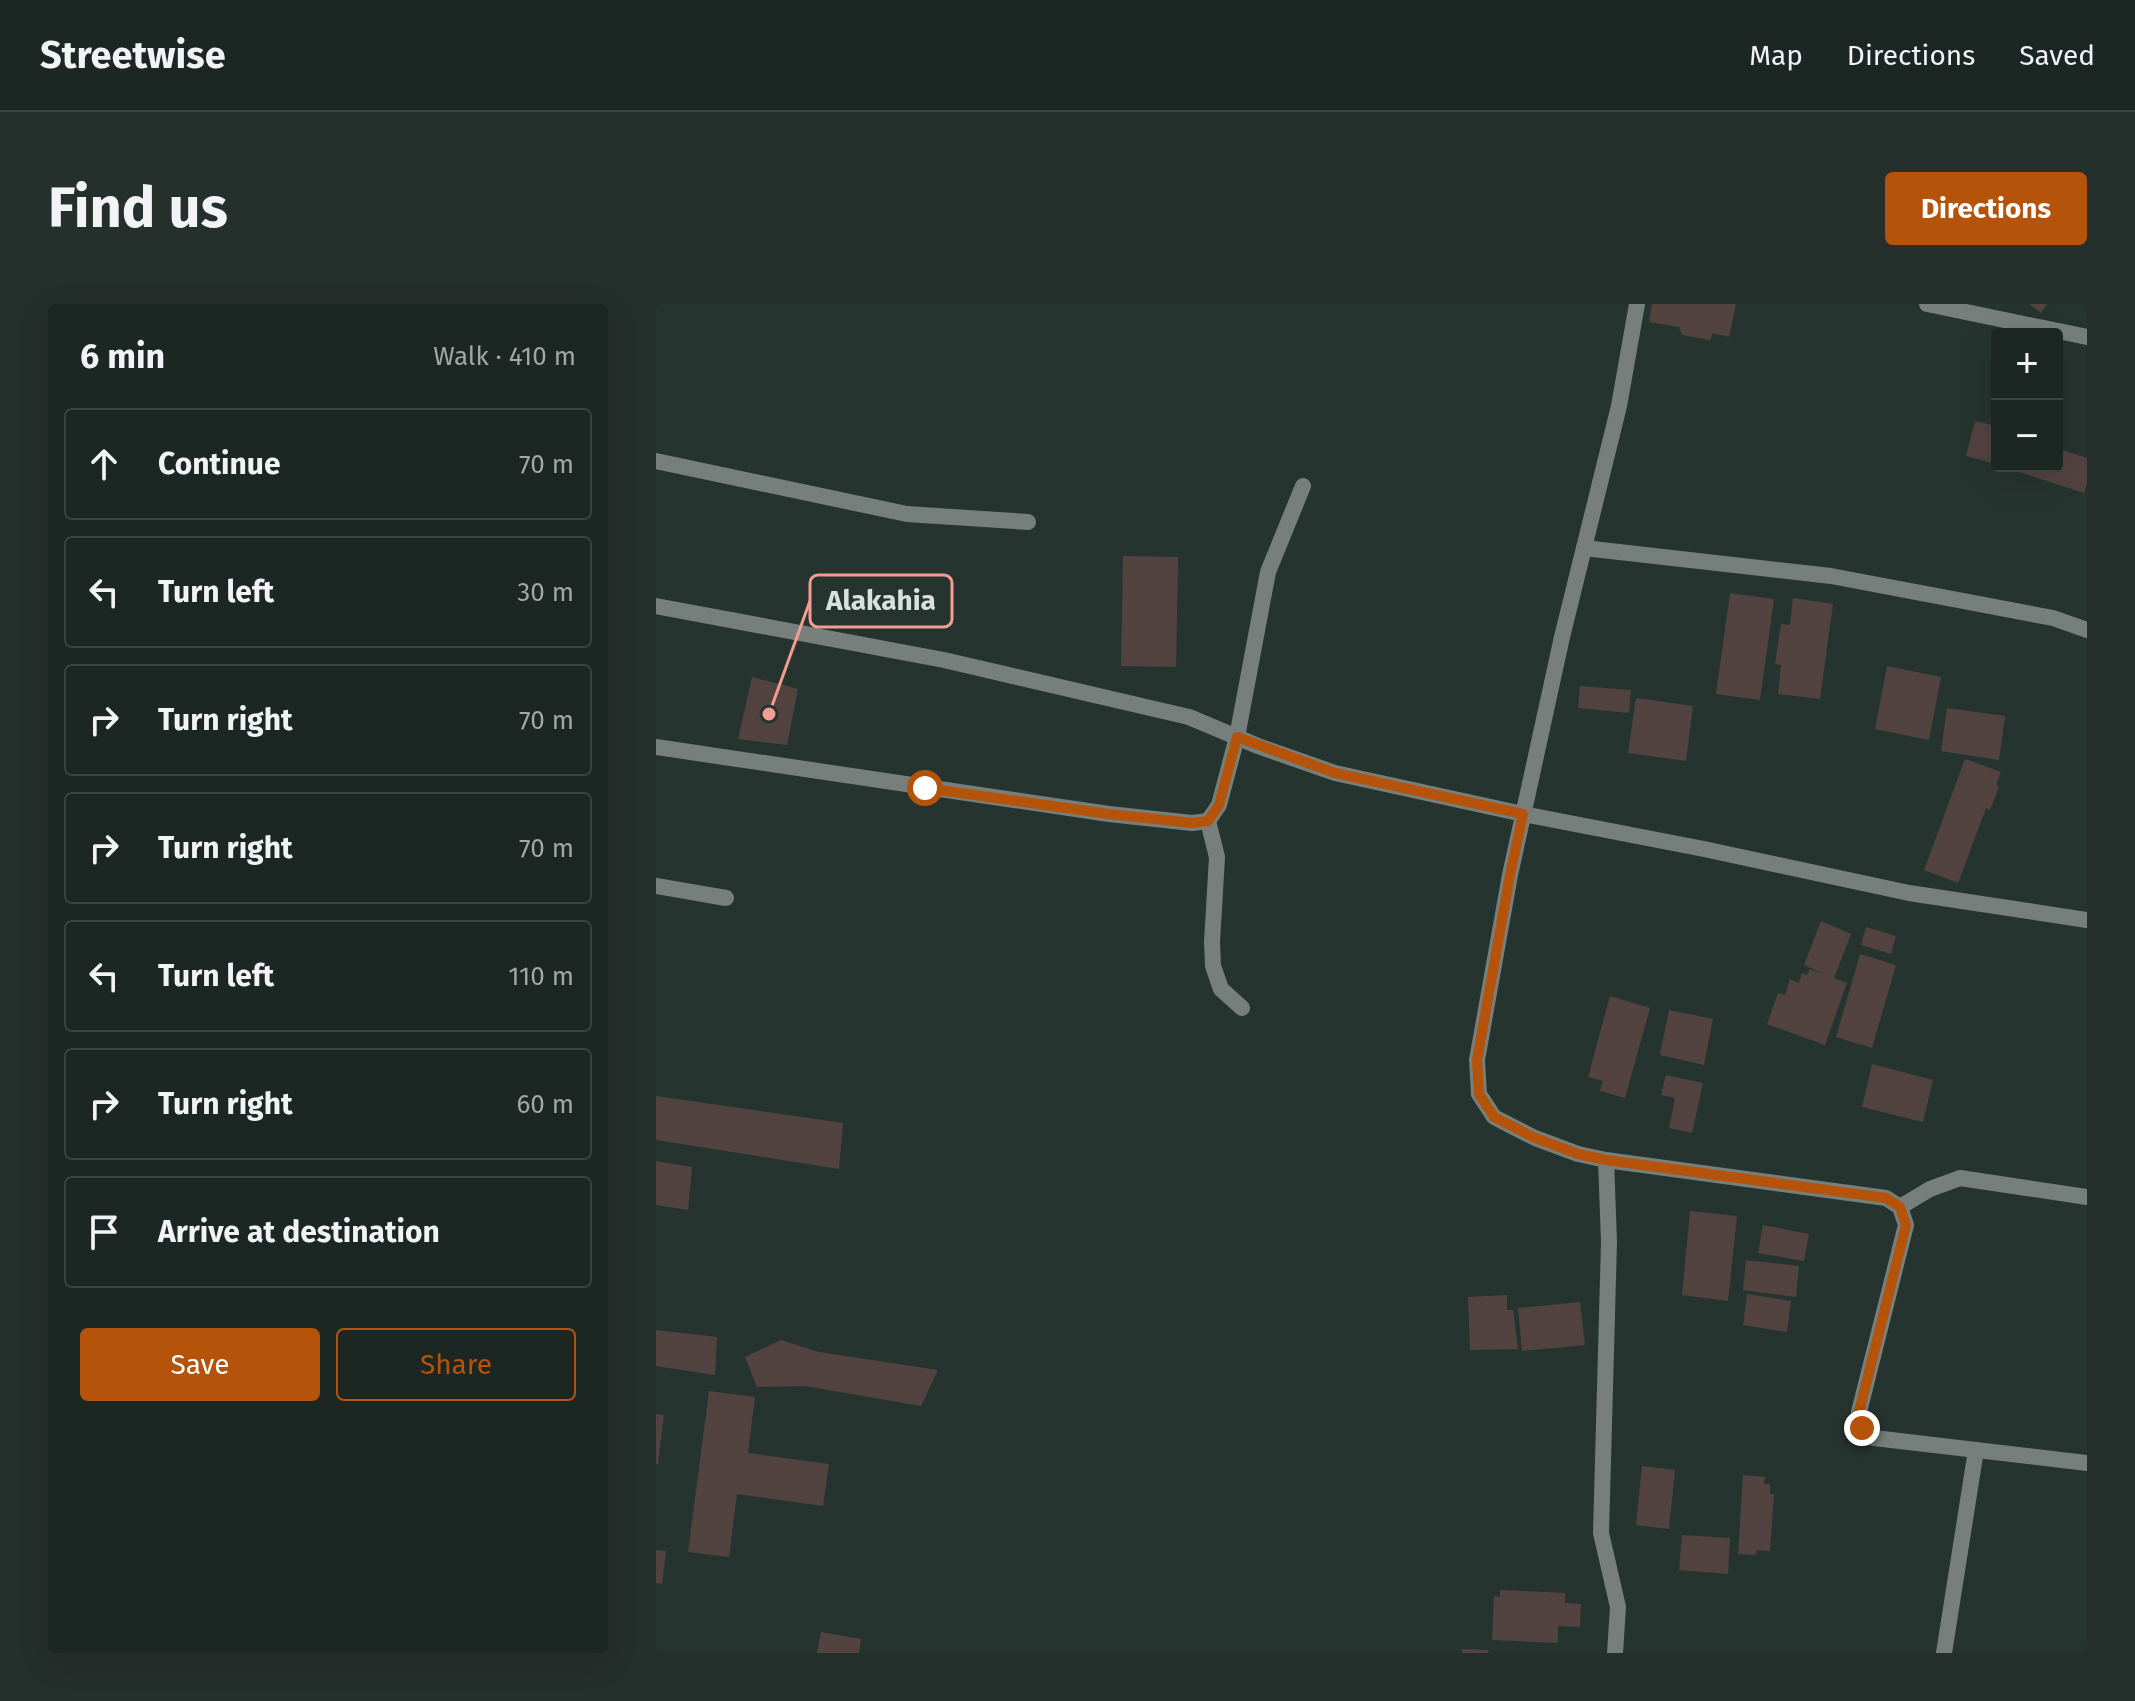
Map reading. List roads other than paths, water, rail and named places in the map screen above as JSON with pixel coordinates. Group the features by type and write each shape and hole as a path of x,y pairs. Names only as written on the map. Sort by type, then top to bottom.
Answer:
{"street":[{"path":"1637,304 1619,406 1562,637 1510,875 1477,1060 1479,1094 1494,1117 1535,1138 1578,1154 1886,1198 1900,1207 1906,1225 1859,1412 1862,1428 1874,1438 2087,1463"},
{"path":"1927,304 2087,337"},
{"path":"656,461 907,514 1028,522"},
{"path":"656,747 1109,814 1192,823 1208,821 1219,805 1237,737 1268,572 1303,486"},
{"path":"1584,548 1831,576 2053,618 2087,630"},
{"path":"656,606 959,663 1189,717 1335,773 1909,893 2087,920"},
{"path":"1208,821 1217,857 1213,966 1221,989 1242,1008"},
{"path":"656,886 726,898"},
{"path":"1606,1160 1609,1242 1601,1533 1618,1607 1615,1653"},
{"path":"1900,1207 1930,1189 1960,1178 2087,1197"},
{"path":"1944,1653 1976,1450"}],"place":[{"name":"Alakahia","path":"769,714"}]}
